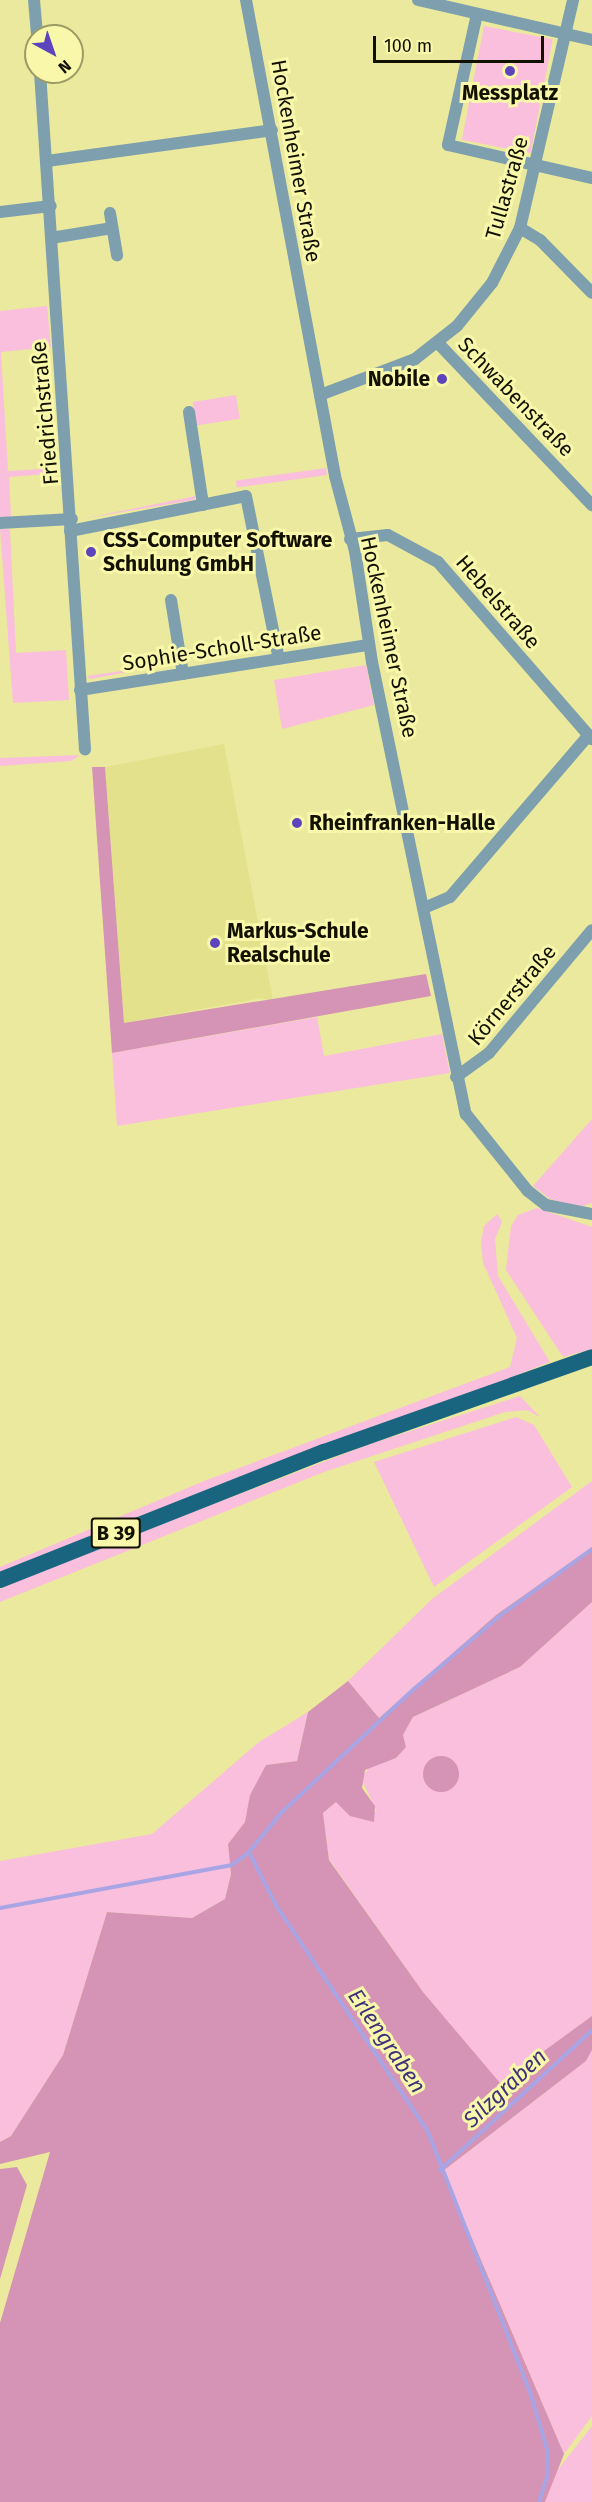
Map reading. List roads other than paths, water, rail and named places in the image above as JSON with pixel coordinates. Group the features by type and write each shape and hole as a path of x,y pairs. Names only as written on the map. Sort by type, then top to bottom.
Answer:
{"main road":[{"name":"B 39","path":"0,1580 286,1466 592,1358"}],"street":[{"path":"34,0 36,24"},
{"name":"Hockenheimer Straße","path":"246,0 272,129 320,395 456,1077 473,1128 528,1191 560,1210 592,1214"},
{"path":"418,0 592,40"},
{"name":"Tullastraße","path":"320,395 390,373 438,343 480,300 520,228 573,0"},
{"path":"477,14 448,145 592,178"},
{"name":"Friedrichstraße","path":"41,84 51,207 51,238 85,750"},
{"path":"47,161 272,129"},
{"path":"0,212 51,207"},
{"path":"110,213 117,255"},
{"path":"51,238 112,228"},
{"path":"520,228 592,292"},
{"name":"Schwabenstraße","path":"438,343 592,505"},
{"path":"189,412 203,505"},
{"path":"0,523 71,525 203,505 246,496 279,659"},
{"name":"Hebelstraße","path":"350,539 388,535 438,562 591,737"},
{"path":"171,600 183,674"},
{"name":"Sophie-Scholl-Straße","path":"80,690 369,645"},
{"path":"424,908 450,897 591,737"},
{"name":"Körnerstraße","path":"456,1077 483,1060 592,930"}],"waterway":[{"path":"249,1852 282,1812 414,1689 502,1614 592,1549"},
{"name":"Erlengraben","path":"0,1908 232,1865 249,1852 277,1907 428,2132 530,2392 547,2449 547,2477 539,2502"},
{"name":"Silzgraben","path":"440,2170 592,2030"}],"place":[{"name":"Messplatz","path":"510,71"},
{"name":"Nobile","path":"442,379"},
{"name":"CSS-Computer Software Schulung GmbH","path":"91,552"},
{"name":"Rheinfranken-Halle","path":"297,823"},
{"name":"Markus-Schule Realschule","path":"215,943"}]}
